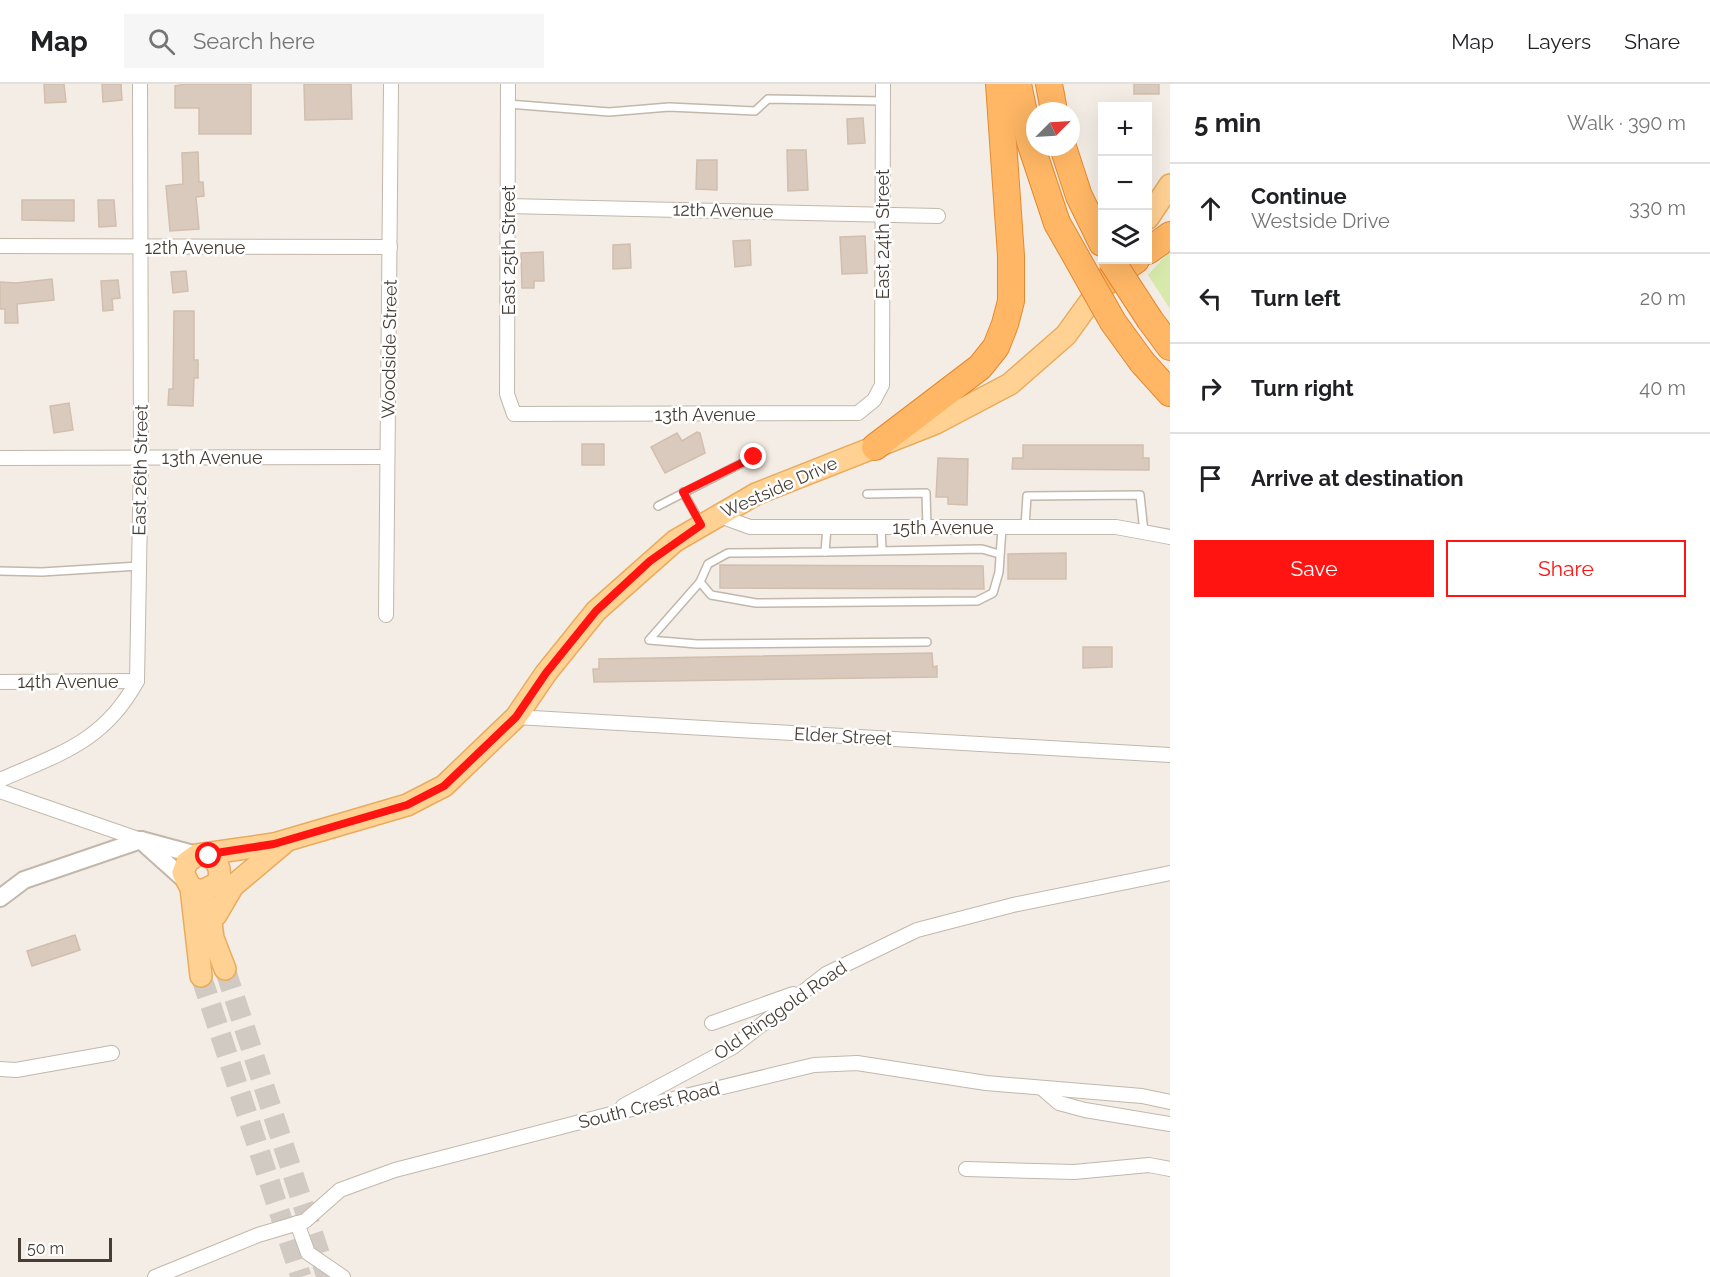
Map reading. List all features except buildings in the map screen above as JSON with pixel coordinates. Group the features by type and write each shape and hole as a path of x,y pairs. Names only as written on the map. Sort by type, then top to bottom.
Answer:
{"highway":[{"path":"1009,95 1057,223 1096,294 1142,362 1170,393"},
{"path":"875,447 980,367 996,347 1005,324 1011,302 1009,95"},
{"path":"1066,156 1079,196 1098,235"},
{"path":"1152,248 1170,235"},
{"path":"1114,264 1163,335"},
{"path":"1103,284 1130,264"}],"main road":[{"path":"1152,212 1170,185"},
{"name":"Westside Drive","path":"200,855 280,842 407,805 444,786 516,717 546,673 596,611 650,561 709,520 756,494 936,423 1010,384 1066,334 1116,264"},
{"name":"Westside Drive","path":"217,882 280,842"},
{"path":"209,920 216,915 233,886 280,842"},
{"path":"201,976 184,867 200,855 218,865 209,920 225,969"},
{"path":"188,883 202,891 217,882"}],"street":[{"name":"East 26th Street","path":"0,780 81,744 106,725 124,705 136,681 141,457 140,84"},
{"name":"Woodside Street","path":"386,615 391,84"},
{"name":"East 25th Street","path":"508,84 507,394 514,414"},
{"name":"East 24th Street","path":"882,385 883,84"},
{"name":"12th Avenue","path":"508,206 938,216"},
{"name":"12th Avenue","path":"0,246 390,247"},
{"name":"13th Avenue","path":"514,414 858,413 874,400 882,385"},
{"name":"13th Avenue","path":"0,458 387,458"},
{"name":"15th Avenue","path":"709,520 750,527 1116,527 1170,537"},
{"name":"14th Avenue","path":"0,682 136,681"},
{"name":"Elder Street","path":"516,717 1170,755"},
{"path":"0,791 141,840 200,855"},
{"path":"141,840 188,883"},
{"path":"0,898 24,880 141,840"},
{"name":"Old Ringgold Road","path":"607,1115 733,1047 836,969 917,930 1013,906 1170,873"},
{"path":"712,1023 804,991"},
{"path":"0,1069 16,1070 112,1053"},
{"name":"South Crest Road","path":"154,1277 258,1235 304,1221 340,1190 395,1170 607,1115 814,1065 857,1063 1044,1090 1142,1096 1170,1102"},
{"path":"1044,1090 1059,1103 1076,1108 1170,1124"},
{"path":"966,1169 1074,1172 1149,1166 1170,1169"},
{"path":"297,1223 308,1253 343,1277"}],"lane":[{"path":"508,104 609,112 669,107 755,111 768,99 883,101"},
{"path":"658,506 754,457"},
{"path":"683,492 709,520"},
{"path":"867,494 926,493 927,527"},
{"path":"1025,528 1027,496 1140,495 1144,532"},
{"path":"825,552 827,527"},
{"path":"881,527 882,550"},
{"path":"700,582 711,595 756,603 977,601 993,593 999,572 1002,528"},
{"path":"927,642 698,644 649,640 700,582 708,564 728,553 982,549 999,554"},
{"path":"0,571 42,572 139,566"}],"green space":[{"path":"1170,251 1170,309 1148,275"}],"tunnel":[{"path":"225,969 327,1277"},
{"path":"201,976 301,1277"}],"route":[{"path":"209,856 203,855 274,844 407,805 444,786 476,758 516,717 546,673 596,611 650,561 675,541 701,525 683,492 754,457"}]}
